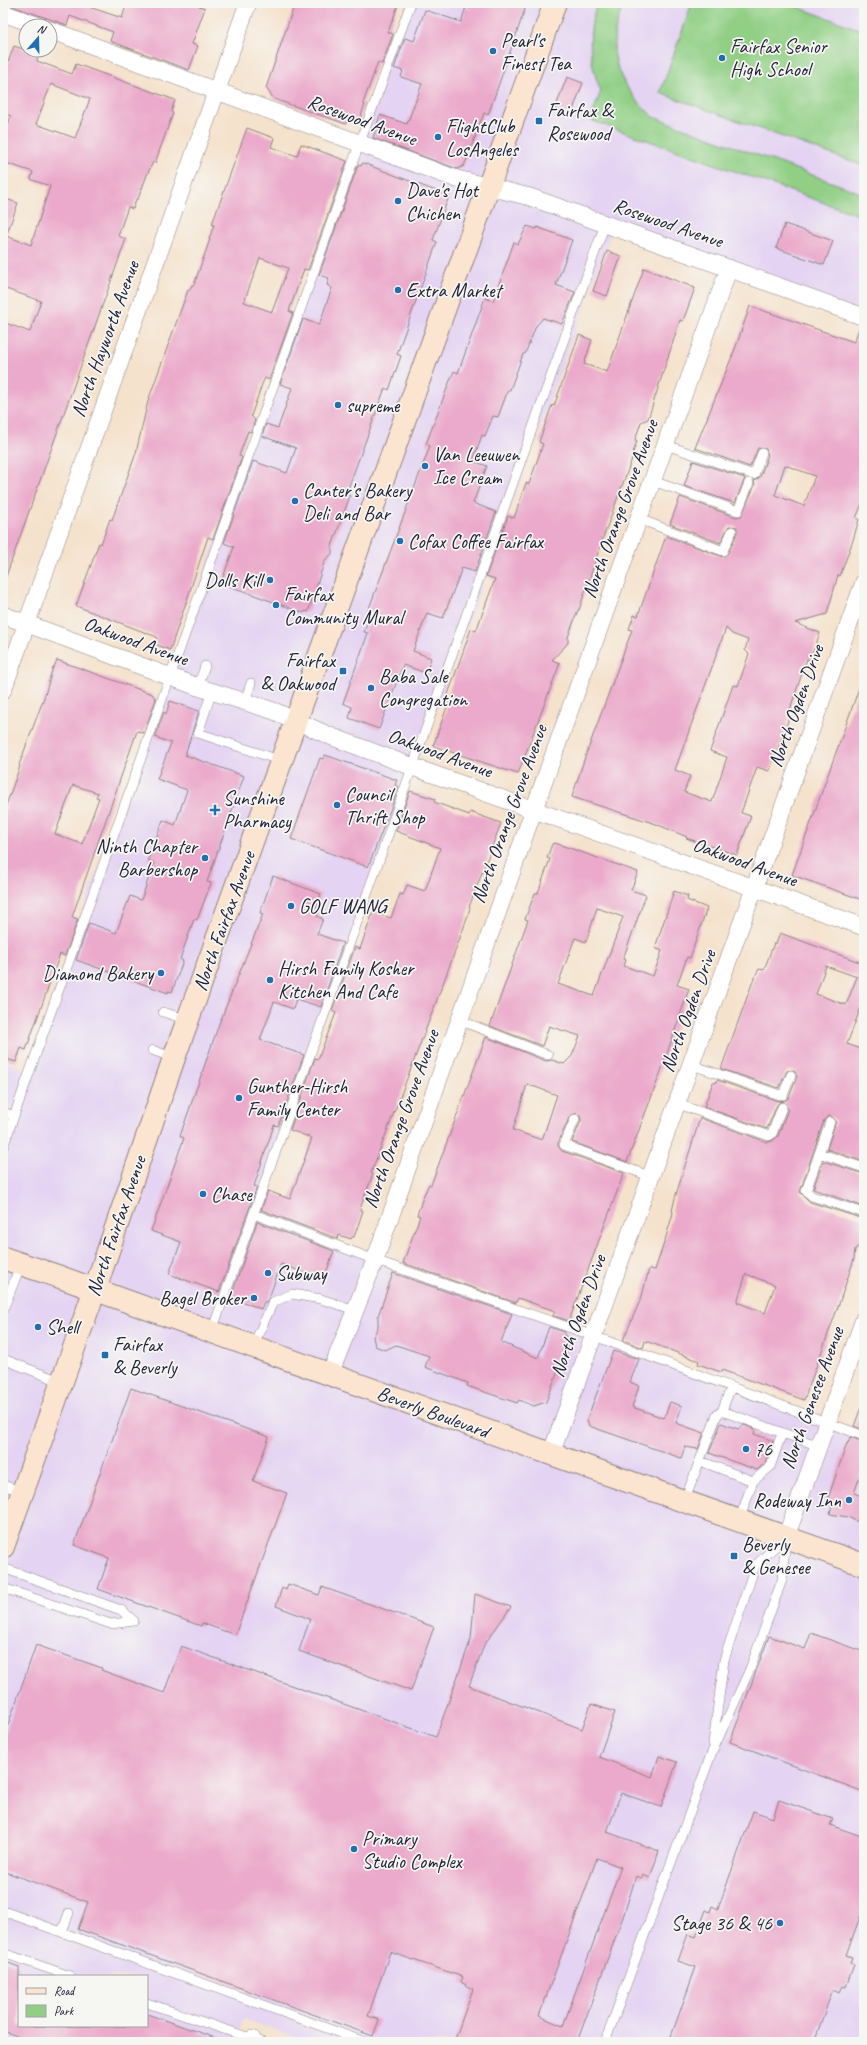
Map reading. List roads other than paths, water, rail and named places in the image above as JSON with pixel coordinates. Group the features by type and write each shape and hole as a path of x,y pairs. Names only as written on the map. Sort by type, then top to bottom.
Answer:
{"main road":[{"name":"North Fairfax Avenue","path":"3,1547 13,1488 62,1382 174,1058 555,3"},
{"name":"Beverly Boulevard","path":"12,1261 95,1289 684,1502 864,1565"}],"street":[{"name":"North Hayworth Avenue","path":"3,690 248,3"},
{"path":"3,13 18,18"},
{"name":"Rosewood Avenue","path":"58,33 360,142 457,179 530,197 864,317"},
{"name":"North Orange Grove Avenue","path":"330,1374 375,1260 459,1020 729,268"},
{"name":"North Ogden Drive","path":"551,1454 652,1177 864,582"},
{"name":"Oakwood Avenue","path":"3,615 205,689 245,701 413,767 864,927"},
{"name":"North Genesee Avenue","path":"786,1537 864,1319"}],"lane":[{"path":"3,1146 360,142 412,3"},
{"path":"212,1331 605,224"},
{"path":"666,445 754,475 762,453"},
{"path":"653,481 738,511 748,483"},
{"path":"639,519 723,550 732,531"},
{"path":"206,666 205,689 198,733 282,761"},
{"path":"245,701 251,683"},
{"path":"163,1012 188,1020"},
{"path":"459,1020 548,1055"},
{"path":"152,1050 174,1058"},
{"path":"692,1065 780,1095 783,1095 791,1074"},
{"path":"678,1104 769,1136 772,1134 782,1107"},
{"path":"3,1112 14,1116"},
{"path":"575,1118 564,1145 652,1177"},
{"path":"830,1122 806,1191 812,1196 864,1213"},
{"path":"820,1153 864,1168"},
{"path":"254,1214 375,1260 594,1336 864,1436"},
{"path":"3,1310 12,1261"},
{"path":"253,1346 273,1302 292,1294 321,1299 355,1310"},
{"path":"3,1359 62,1382"},
{"path":"684,1502 716,1415 722,1411 731,1387"},
{"path":"722,1411 819,1446"},
{"path":"739,1521 753,1480 770,1467 782,1433"},
{"path":"700,1461 753,1480"},
{"path":"712,1752 724,1660 755,1566 786,1537"},
{"path":"605,2042 712,1752 750,1669 782,1580 786,1537"},
{"path":"3,1568 121,1610 134,1621 111,1624 3,1588"},
{"path":"3,1911 365,2042"},
{"path":"62,1932 69,1913"},
{"path":"3,1953 67,1975"},
{"path":"148,2003 255,2041"}],"place":[{"name":"Pearl's Finest Tea","path":"493,51"},
{"name":"Fairfax Senior High School","path":"722,58"},
{"name":"Fairfax & Rosewood","path":"539,121"},
{"name":"FlightClub LosAngeles","path":"438,137"},
{"name":"Dave's Hot Chichen","path":"398,201"},
{"name":"Extra Market","path":"398,290"},
{"name":"supreme","path":"338,405"},
{"name":"Van Leeuwen Ice Cream","path":"425,466"},
{"name":"Canter's Bakery Deli and Bar","path":"295,501"},
{"name":"Cofax Coffee Fairfax","path":"400,541"},
{"name":"Dolls Kill","path":"270,580"},
{"name":"Fairfax Community Mural","path":"276,605"},
{"name":"Fairfax & Oakwood","path":"343,671"},
{"name":"Baba Sale Congregation","path":"371,688"},
{"name":"Council Thrift Shop","path":"337,805"},
{"name":"Sunshine Pharmacy","path":"215,810"},
{"name":"Ninth Chapter Barbershop","path":"205,858"},
{"name":"GOLF WANG","path":"291,906"},
{"name":"Diamond Bakery","path":"161,973"},
{"name":"Hirsh Family Kosher Kitchen And Cafe","path":"270,980"},
{"name":"Gunther-Hirsh Family Center","path":"239,1098"},
{"name":"Chase","path":"203,1194"},
{"name":"Subway","path":"268,1273"},
{"name":"Bagel Broker","path":"254,1298"},
{"name":"Shell","path":"38,1327"},
{"name":"Fairfax & Beverly","path":"105,1355"},
{"name":"76","path":"746,1449"},
{"name":"Rodeway Inn","path":"849,1500"},
{"name":"Beverly & Genesee","path":"734,1556"},
{"name":"Primary Studio Complex","path":"354,1849"},
{"name":"Stage 36 & 46","path":"780,1923"}]}
